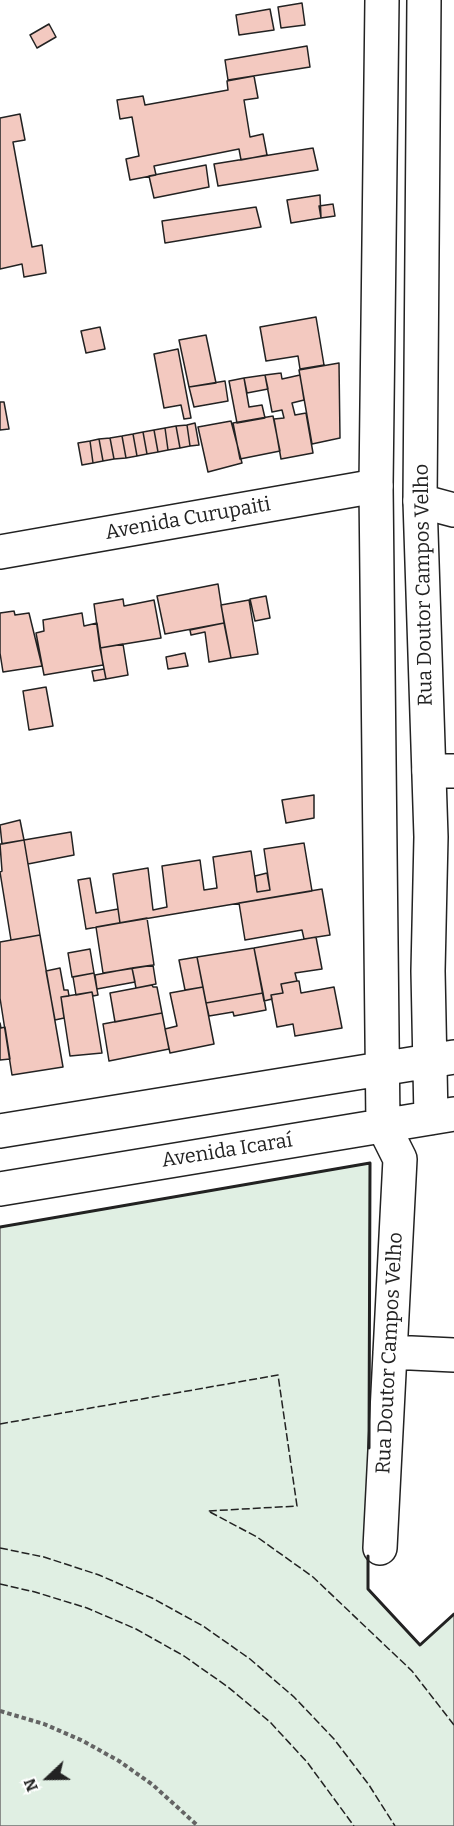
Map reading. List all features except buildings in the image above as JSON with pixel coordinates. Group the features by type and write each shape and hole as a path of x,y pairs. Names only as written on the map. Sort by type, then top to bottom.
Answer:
{"main road":[{"name":"Rua Doutor Campos Velho","path":"380,1548 400,1159 383,1125 382,1069 376,486 382,0"},
{"name":"Rua Doutor Campos Velho","path":"424,0 420,501 442,771 442,1116"},
{"name":"Avenida Curupaiti","path":"0,552 376,486"},
{"path":"420,501 454,510"},
{"path":"0,1131 442,1060"},
{"path":"400,1159 442,1116"},
{"name":"Avenida Icaraí","path":"0,1189 442,1116"},
{"path":"390,1352 454,1355"}],"path":[{"path":"0,1711 44,1724 83,1741 119,1761 153,1785 198,1826"}],"green space":[{"path":"370,1163 368,1589 420,1645 454,1614 454,1826 0,1826 0,1227"}],"fence":[{"path":"0,1424 278,1375 297,1506 208,1511 257,1537 313,1577 412,1671 454,1725"},
{"path":"0,1548 44,1557 99,1575 152,1598 203,1626 250,1659 294,1697 334,1739 369,1785 395,1826"},
{"path":"0,1584 87,1608 136,1629 184,1656 228,1687 270,1722 307,1762 354,1826"}],"wall":[{"path":"0,1227 370,1163 369,1448"},
{"path":"368,1556 368,1589 420,1645 454,1614"}]}
